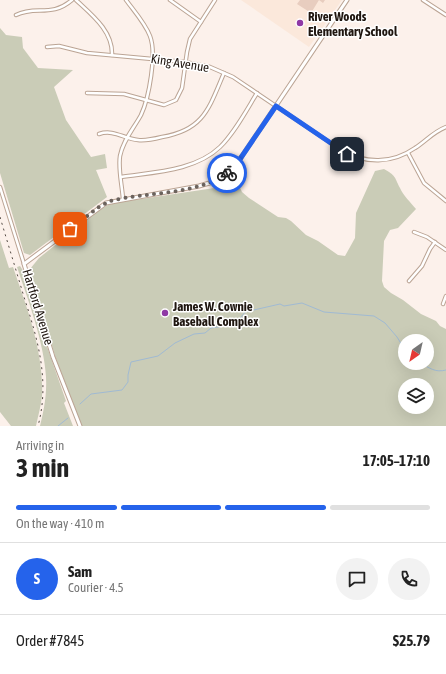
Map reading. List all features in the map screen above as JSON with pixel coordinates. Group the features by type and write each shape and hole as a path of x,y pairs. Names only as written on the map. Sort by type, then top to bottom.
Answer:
{"street":[{"path":"16,15 22,12 59,9 72,0"},
{"path":"76,0 92,15 110,38 112,54"},
{"path":"123,199 120,158 127,137 141,114 146,101 152,59 152,42 148,32 126,0"},
{"path":"171,0 201,22"},
{"path":"87,93 124,94 164,105 176,100 182,88 190,39 215,0"},
{"path":"24,264 99,207 110,201 199,186 218,180 238,162 347,0"},
{"path":"423,0 446,15"},
{"name":"King Avenue","path":"47,47 59,46 87,53 112,54 202,64 224,73 257,93 342,150 353,156 366,160 379,161 408,153 430,135 446,127"},
{"path":"99,134 106,132 116,133 136,140 176,135 190,129 207,111 224,73"},
{"path":"121,177 179,168 203,159 215,151 229,136 257,93"},
{"path":"408,153 424,183 446,201"},
{"name":"Hartford Avenue","path":"0,187 53,357 80,426"},
{"path":"414,232 427,237 446,250"},
{"path":"409,281 422,266 435,242"},
{"path":"443,304 446,296"}],"shaded area":[{"name":"River Woods Elementary School","path":"241,0 342,0 309,47"}],"green space":[{"path":"0,28 6,35 22,37 23,48 38,68 73,70 54,87 66,120 91,157 105,154 107,168 96,170 107,197 30,255 24,253 0,173"},
{"path":"384,169 393,175 403,193 416,209 398,228 390,230 384,241 382,281 384,287 391,293 421,314 436,321 440,326 446,329 446,426 82,426 57,362 30,275 30,269 39,258 98,211 108,205 121,202 221,187 224,182 225,183 232,178 237,181 242,192 249,198 278,217 286,218 291,221 306,235 318,241 338,255 345,256 355,238 356,213 375,171"},
{"path":"0,240 9,268 13,267 34,330 42,380 42,396 36,426 11,426 0,412"},
{"path":"20,266 24,272 44,338 66,401 64,403 73,426 40,426 46,396 45,364 35,321 17,267"}],"building":[{"name":"River Woods Elementary School","path":"300,0 319,0 311,13 297,4"}],"waterway":[{"path":"80,404 91,394 122,390 128,382 131,362 158,356 175,343 194,334 205,333 211,328 231,325 239,320 245,312 280,304 284,306 302,303 324,312 374,316 385,323 398,339"},
{"path":"434,369 442,371 446,370"},
{"path":"58,426 68,418"}],"railway":[{"path":"0,217 34,329 41,361 43,393 38,426"}],"way so far":[{"path":"70,229 99,207 110,201 199,186 218,180 227,173"}],"place":[{"name":"River Woods Elementary School","path":"300,23"},
{"name":"James W. Cownie Baseball Complex","path":"165,313"}],"route":[{"path":"227,173 238,162 276,106 347,154"}]}
